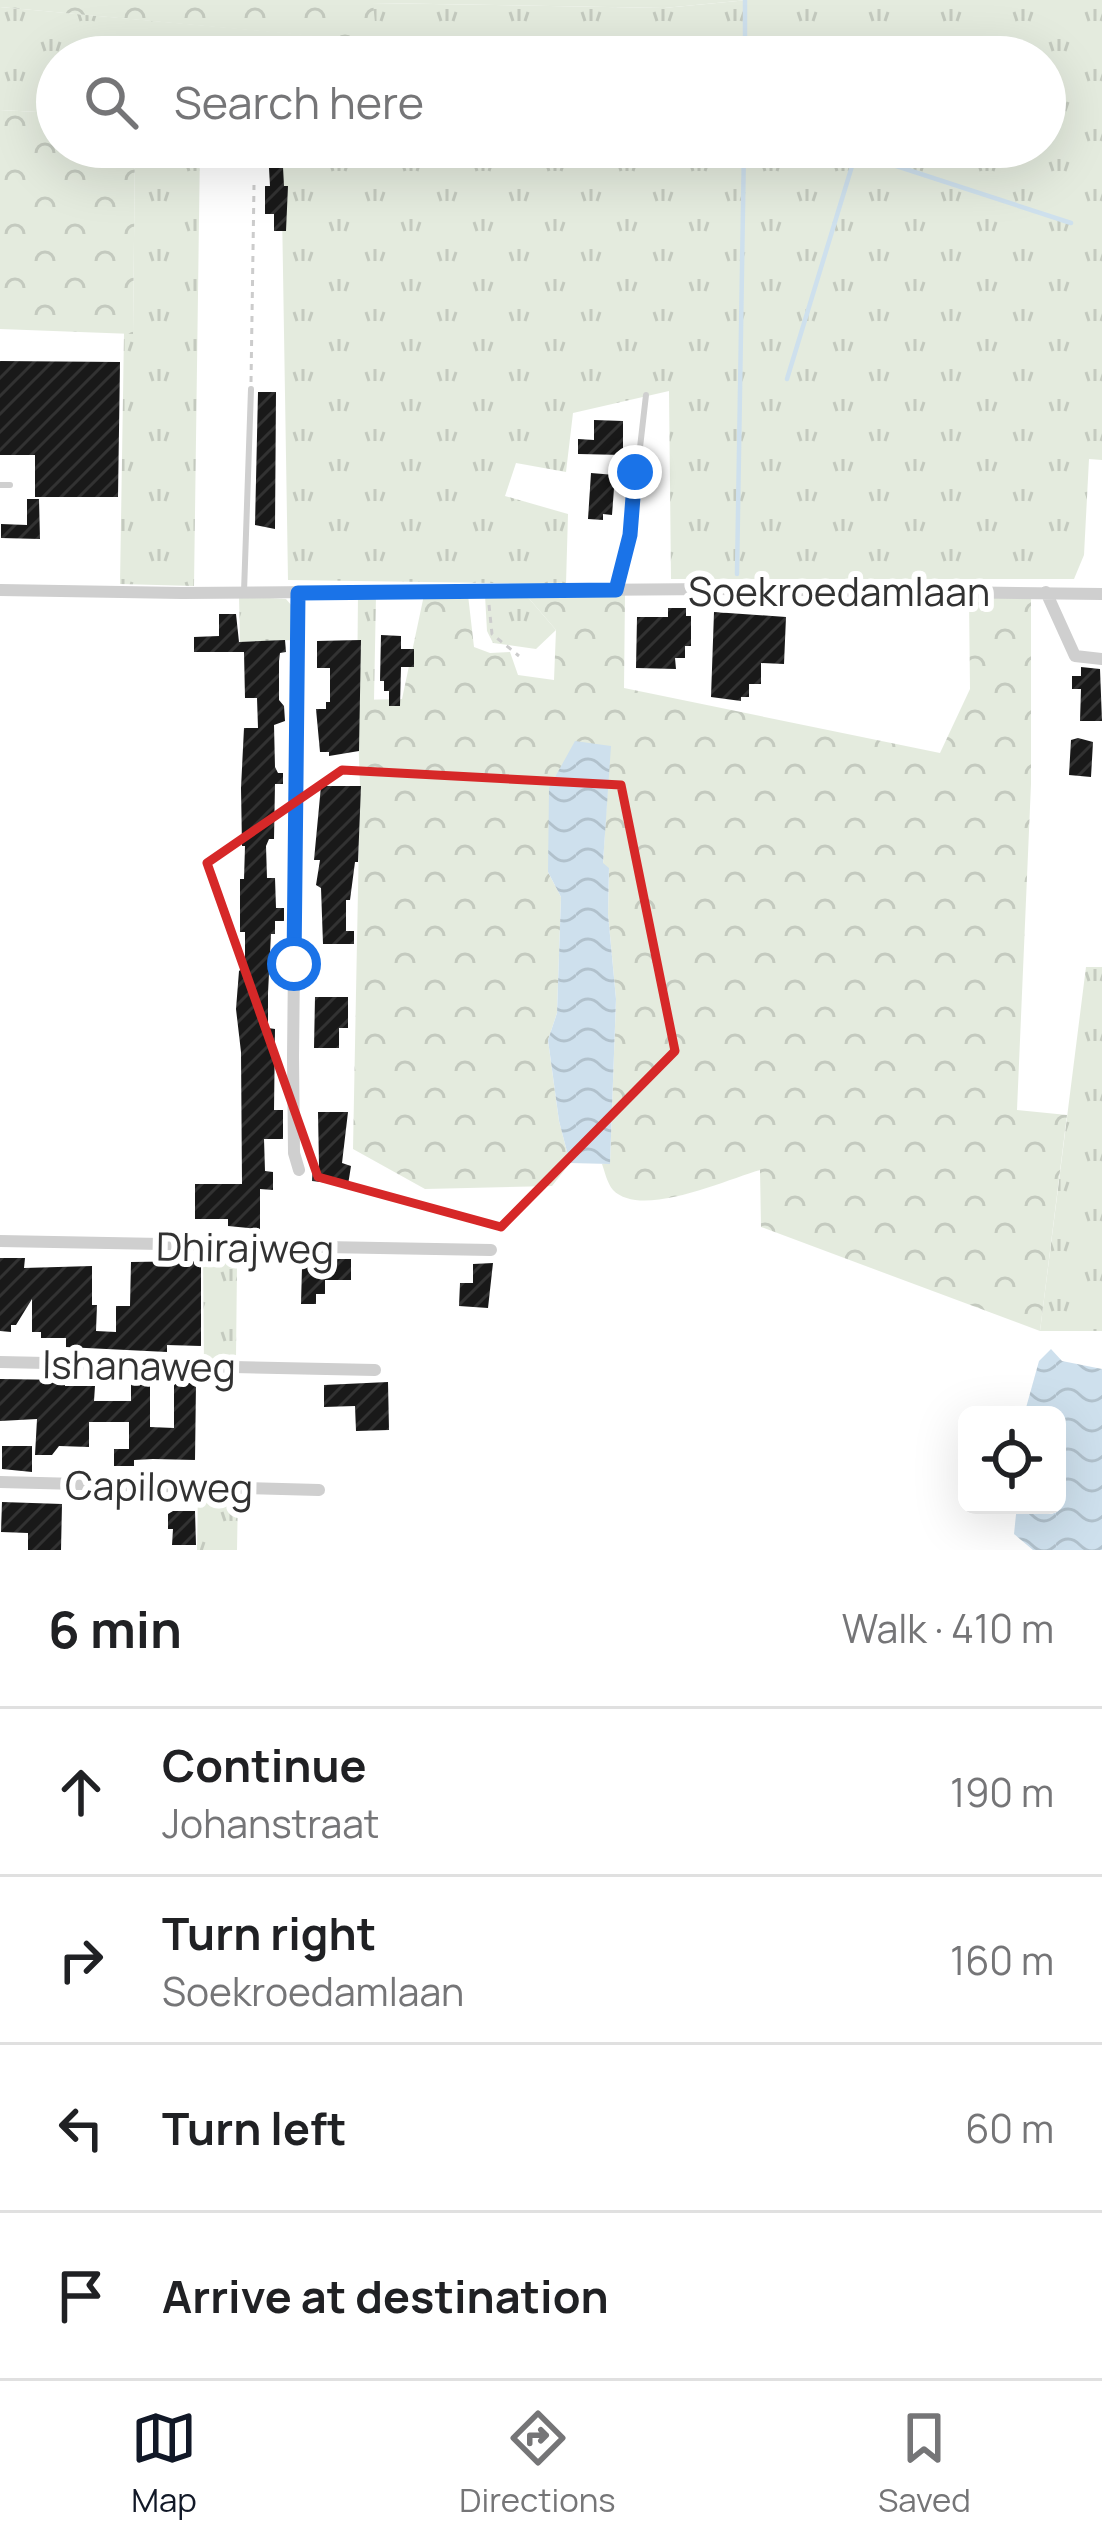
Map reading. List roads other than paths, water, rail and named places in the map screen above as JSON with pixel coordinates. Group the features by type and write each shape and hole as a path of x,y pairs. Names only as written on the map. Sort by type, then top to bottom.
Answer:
{"street":[{"name":"Soekroedamlaan","path":"0,590 1102,594"},
{"path":"1046,592 1075,656 1102,659"},
{"path":"298,593 292,1057 294,1154 299,1170"},
{"name":"Dhirajweg","path":"0,1241 491,1250"},
{"name":"Ishanaweg","path":"0,1362 375,1370"},
{"name":"Capiloweg","path":"0,1482 319,1490"}],"lane":[{"path":"244,592 251,389"},
{"path":"616,590 630,535 646,394"},
{"path":"0,485 10,485"}],"water":[{"path":"575,741 611,746 603,863 609,868 616,999 610,1164 570,1163 548,1040 557,1013 561,897 548,872 549,788"},
{"path":"1051,1349 1062,1361 1102,1369 1102,1550 1033,1550 1014,1534 1016,1514 1066,1514 1066,1406 1026,1406 1039,1361"}],"waterway":[{"path":"745,0 745,36"},
{"path":"737,574 744,168"},
{"path":"787,379 851,168"},
{"path":"902,168 1071,223"}]}
